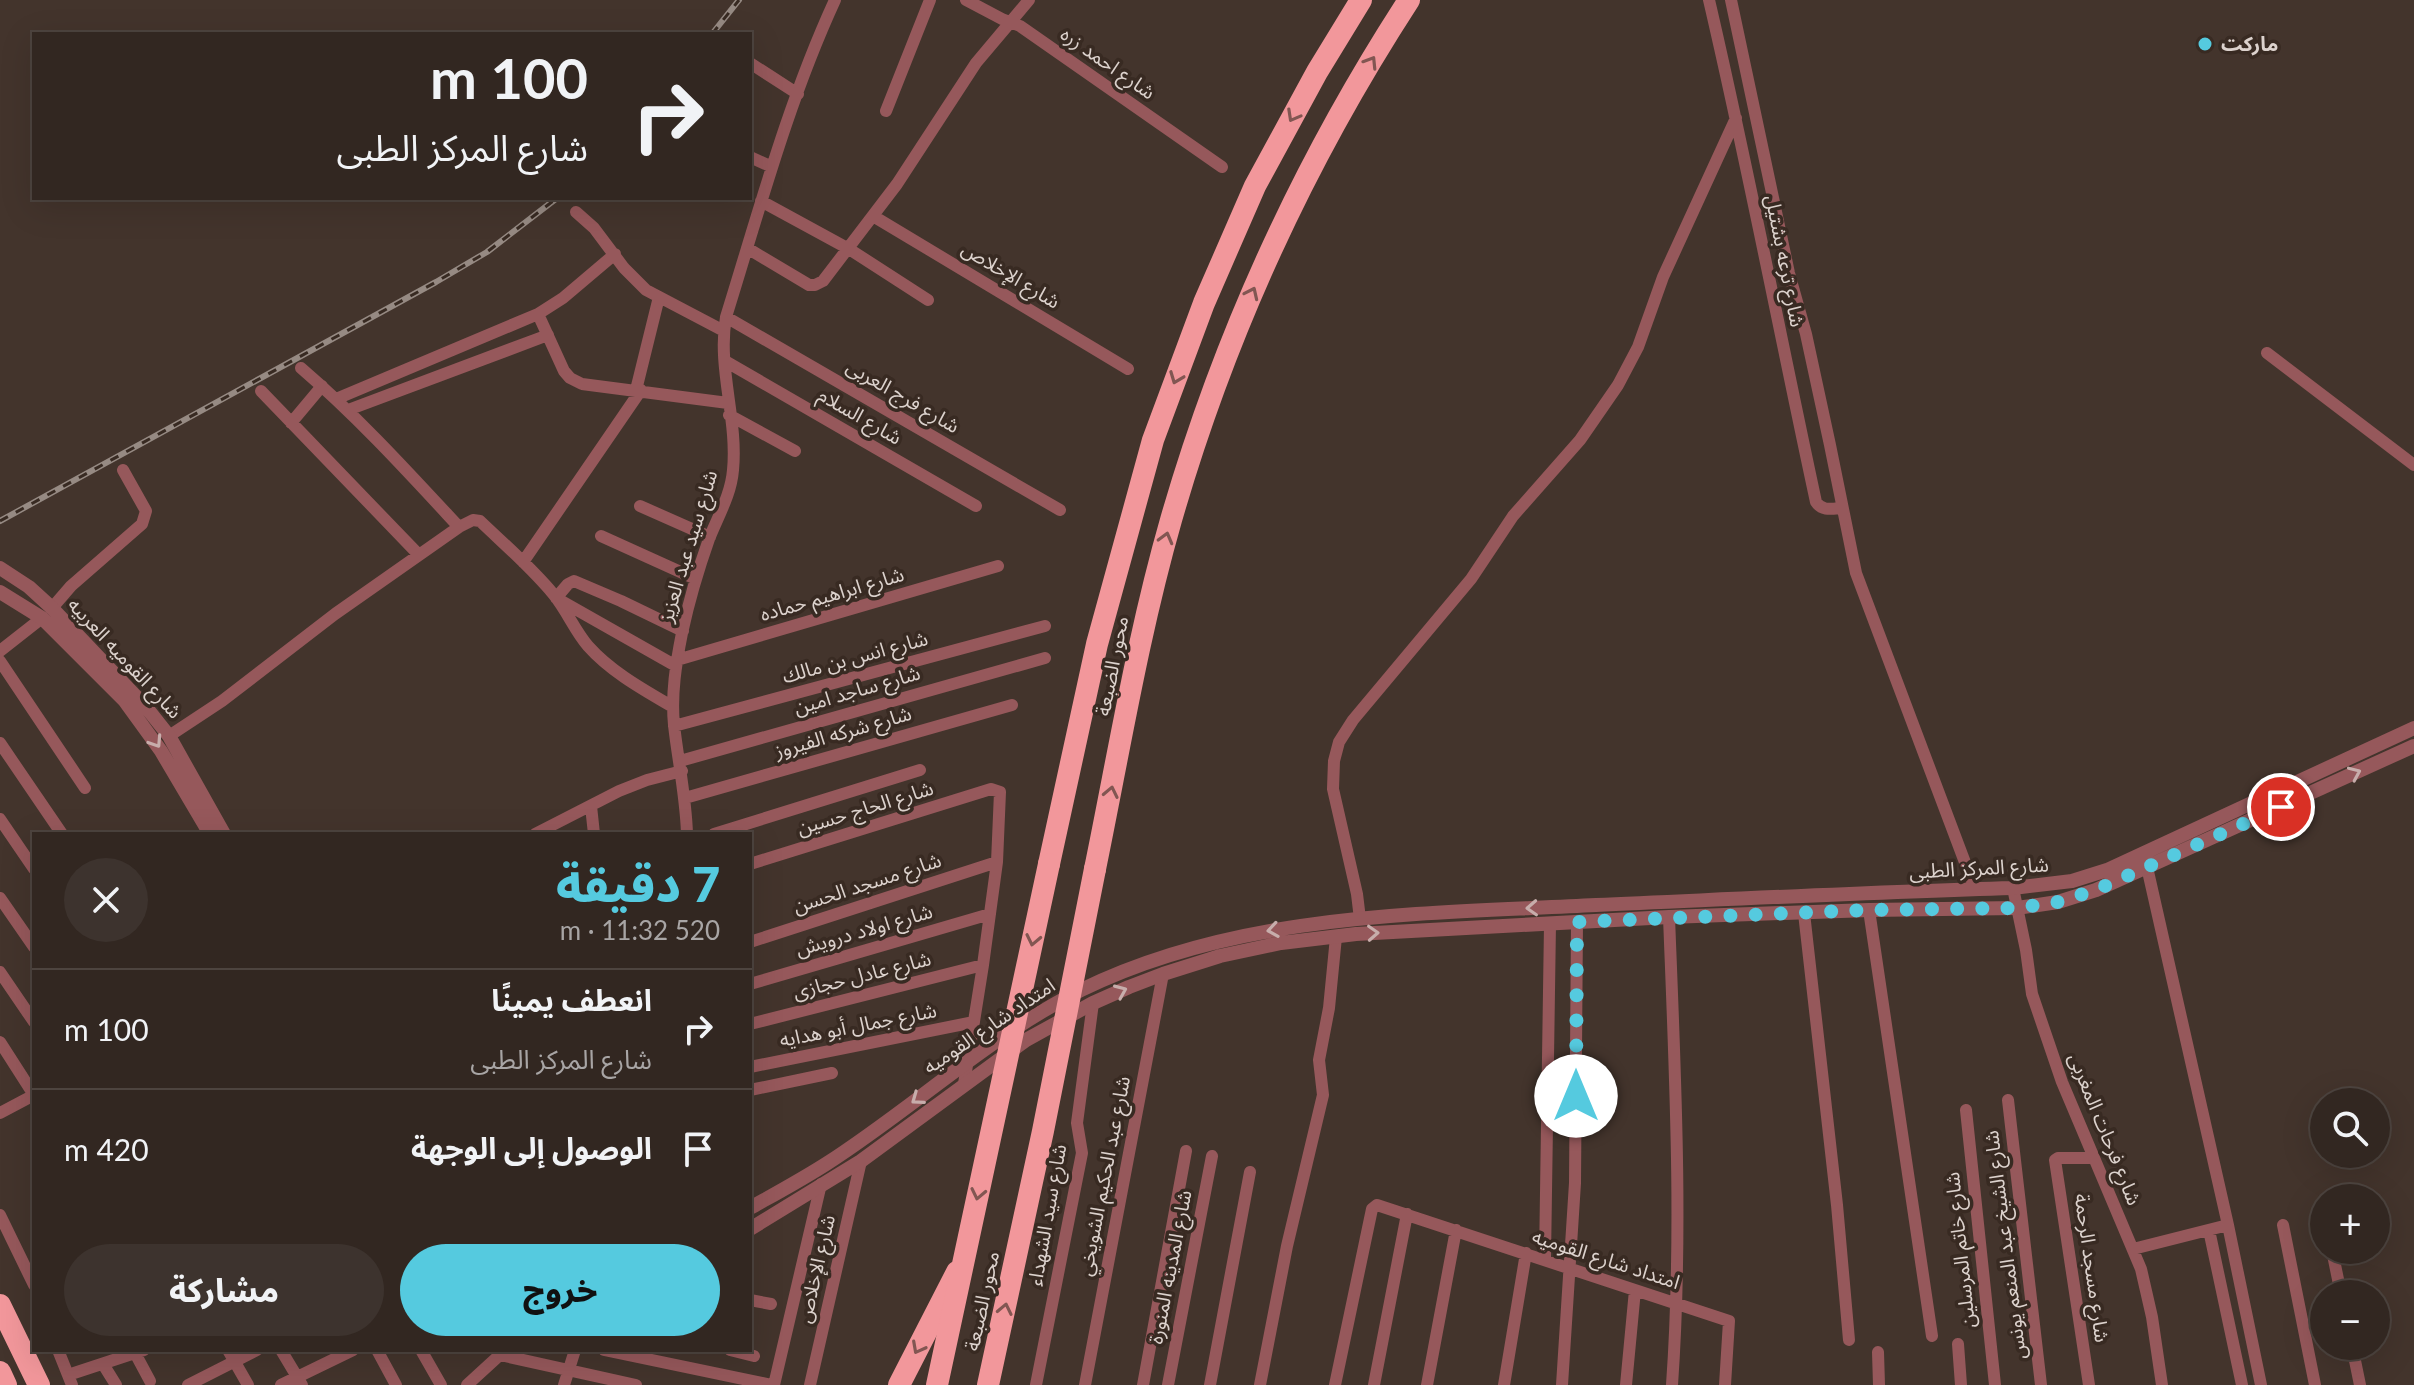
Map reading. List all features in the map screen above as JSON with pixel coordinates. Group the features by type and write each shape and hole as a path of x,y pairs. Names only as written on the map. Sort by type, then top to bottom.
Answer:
{"highway":[{"name":"محور الضبعة","path":"937,1385 1097,644 1153,440 1204,303 1255,186 1317,72 1361,0"},
{"name":"محور الضبعة","path":"988,1385 1043,1131 1138,652 1157,572 1192,453 1235,335 1294,203 1351,93 1409,0"},
{"path":"899,1385 964,1261"},
{"path":"0,1305 39,1385"},
{"path":"0,1372 6,1385"}],"street":[{"name":"شارع سيد عبد العزيز","path":"687,832 673,707 677,663 696,579 730,489 733,470 725,324 772,167 835,0"},
{"path":"886,111 930,0"},
{"name":"شارع احمد زره","path":"966,0 1020,26 1222,167"},
{"path":"747,248 809,285 823,281 904,174 963,81 1029,0"},
{"name":"شارع ترعه بشتيل","path":"1709,0 1816,502 1827,509 1841,508"},
{"name":"شارع ترعه بشتيل","path":"1731,0 1856,573 1975,889"},
{"path":"752,64 798,94"},
{"path":"1360,919 1333,789 1339,742 1353,720 1471,579 1513,516 1580,440 1618,385 1638,347 1658,288 1736,118"},
{"path":"752,158 772,167"},
{"path":"761,201 849,249 928,300"},
{"name":"شارع فرج العربى","path":"576,212 594,228 634,280 659,297 725,324 1060,510"},
{"name":"شارع الإخلاص","path":"873,216 1128,369"},
{"path":"336,399 538,314 563,298 615,254"},
{"path":"523,562 638,390 659,297"},
{"path":"538,314 570,378 582,384 638,390 729,409 795,451"},
{"path":"348,410 548,335"},
{"path":"2267,353 2414,465"},
{"name":"شارع السلام","path":"725,361 976,506"},
{"path":"301,368 348,410 459,527"},
{"path":"291,423 322,386"},
{"path":"261,391 419,555"},
{"path":"0,651 47,613 71,586 142,524 146,511 123,470"},
{"path":"640,506 710,537"},
{"path":"169,736 222,701 335,614 473,520 480,521 556,598 587,645 648,692 673,707"},
{"path":"601,536 696,579"},
{"name":"شارع ابراهيم حماده","path":"677,663 998,566"},
{"name":"شارع القوميه العربيه","path":"0,568 29,587 47,613 138,716 209,832"},
{"path":"556,598 574,581 683,631"},
{"name":"شارع القوميه العربيه","path":"0,592 47,613 146,707 169,736 223,832"},
{"path":"556,598 677,663"},
{"name":"شارع انس بن مالك","path":"674,726 1045,626"},
{"name":"شارع ساجد امين","path":"539,832 681,766 1045,658"},
{"path":"0,661 85,788"},
{"name":"شارع شركه الفيروز","path":"685,798 1012,705"},
{"name":"شارع المركز الطبى","path":"1610,905 2013,888 2072,881 2107,870 2414,728"},
{"path":"0,743 61,832"},
{"name":"شارع المركز الطبى","path":"1577,922 1869,910 2017,908 2058,902 2147,867 2414,746"},
{"path":"720,832 920,770"},
{"name":"شارع الحاج حسين","path":"752,863 991,789 1000,792 1001,798 997,862"},
{"path":"591,806 594,832"},
{"path":"0,819 32,866"},
{"path":"964,1084 997,862"},
{"name":"شارع مسجد الحسن","path":"752,941 997,862"},
{"path":"2147,867 2261,1385"},
{"name":"شارع فرحات المغربى","path":"2013,888 2032,994 2062,1082 2133,1249 2147,1290 2162,1385"},
{"path":"0,898 32,944"},
{"name":"امتداد شارع القوميه","path":"752,1207 826,1164 1043,1011 1083,989 1124,972 1185,951 1283,928 1360,919 1610,905"},
{"path":"1869,910 1932,1336"},
{"path":"1804,913 1849,1340"},
{"name":"شارع اولاد درويش","path":"752,983 990,914"},
{"path":"1669,917 1677,1118 1677,1304 1672,1385"},
{"path":"1562,1385 1575,1183 1577,922"},
{"name":"امتداد شارع القوميه","path":"752,1228 861,1161 1026,1040 1093,1003 1163,974 1250,949 1336,937 1577,922"},
{"path":"1545,1259 1550,924"},
{"path":"1260,1385 1287,1246 1323,1095 1319,1060 1329,1008 1336,937"},
{"name":"شارع عادل حجازى","path":"752,1023 983,965"},
{"path":"0,972 32,1019"},
{"name":"شارع عبد الحكيم الشويخي","path":"1085,1385 1163,974"},
{"name":"شارع سيد الشهداء","path":"1036,1385 1082,1153 1077,1123 1093,1003"},
{"name":"شارع جمال أبو هدايه","path":"752,1067 974,1022"},
{"path":"0,1042 32,1092"},
{"path":"752,1090 832,1073"},
{"path":"0,1113 32,1096"},
{"name":"شارع الشيخ عبد المنعم يونس","path":"2008,1100 2041,1385"},
{"name":"شارع خاتم المرسلين","path":"1966,1110 1995,1385"},
{"path":"1143,1385 1186,1151"},
{"name":"شارع المدينه المنورة","path":"1168,1385 1212,1156"},
{"name":"شارع مسجد الرحمة","path":"2089,1385 2055,1160 2094,1158"},
{"name":"شارع الإخلاص","path":"810,1385 861,1161"},
{"path":"1210,1385 1250,1172"},
{"path":"614,1352 773,1385 821,1184"},
{"name":"امتداد شارع القوميه","path":"1335,1385 1372,1209 1379,1205 1730,1321 1725,1385"},
{"path":"1374,1385 1407,1214"},
{"path":"0,1215 32,1281"},
{"path":"2133,1249 2228,1225"},
{"path":"2283,1225 2315,1385"},
{"path":"1427,1385 1456,1230"},
{"path":"2209,1230 2242,1385"},
{"path":"1504,1385 1526,1253"},
{"path":"1626,1385 1635,1290"},
{"path":"752,1300 771,1304"},
{"path":"1958,1344 1961,1385"},
{"path":"59,1352 70,1380 136,1352"},
{"path":"139,1352 150,1381"},
{"path":"282,1352 300,1381"},
{"path":"281,1385 300,1381 350,1352"},
{"path":"378,1352 396,1385"},
{"path":"422,1352 441,1385"},
{"path":"564,1385 574,1352"},
{"path":"738,1352 754,1356"},
{"path":"1878,1352 1879,1385"},
{"path":"467,1385 503,1353 636,1385"},
{"path":"188,1385 231,1355 248,1385"},
{"path":"2355,1360 2360,1385"},
{"path":"103,1364 116,1385"}],"railway":[{"path":"714,32 739,0"},
{"path":"0,521 436,282 487,252 554,200"}],"place":[{"name":"ماركت","path":"2205,44"}],"route":[{"path":"1576,1096 1577,922 2039,906 2096,890 2281,807"}]}
